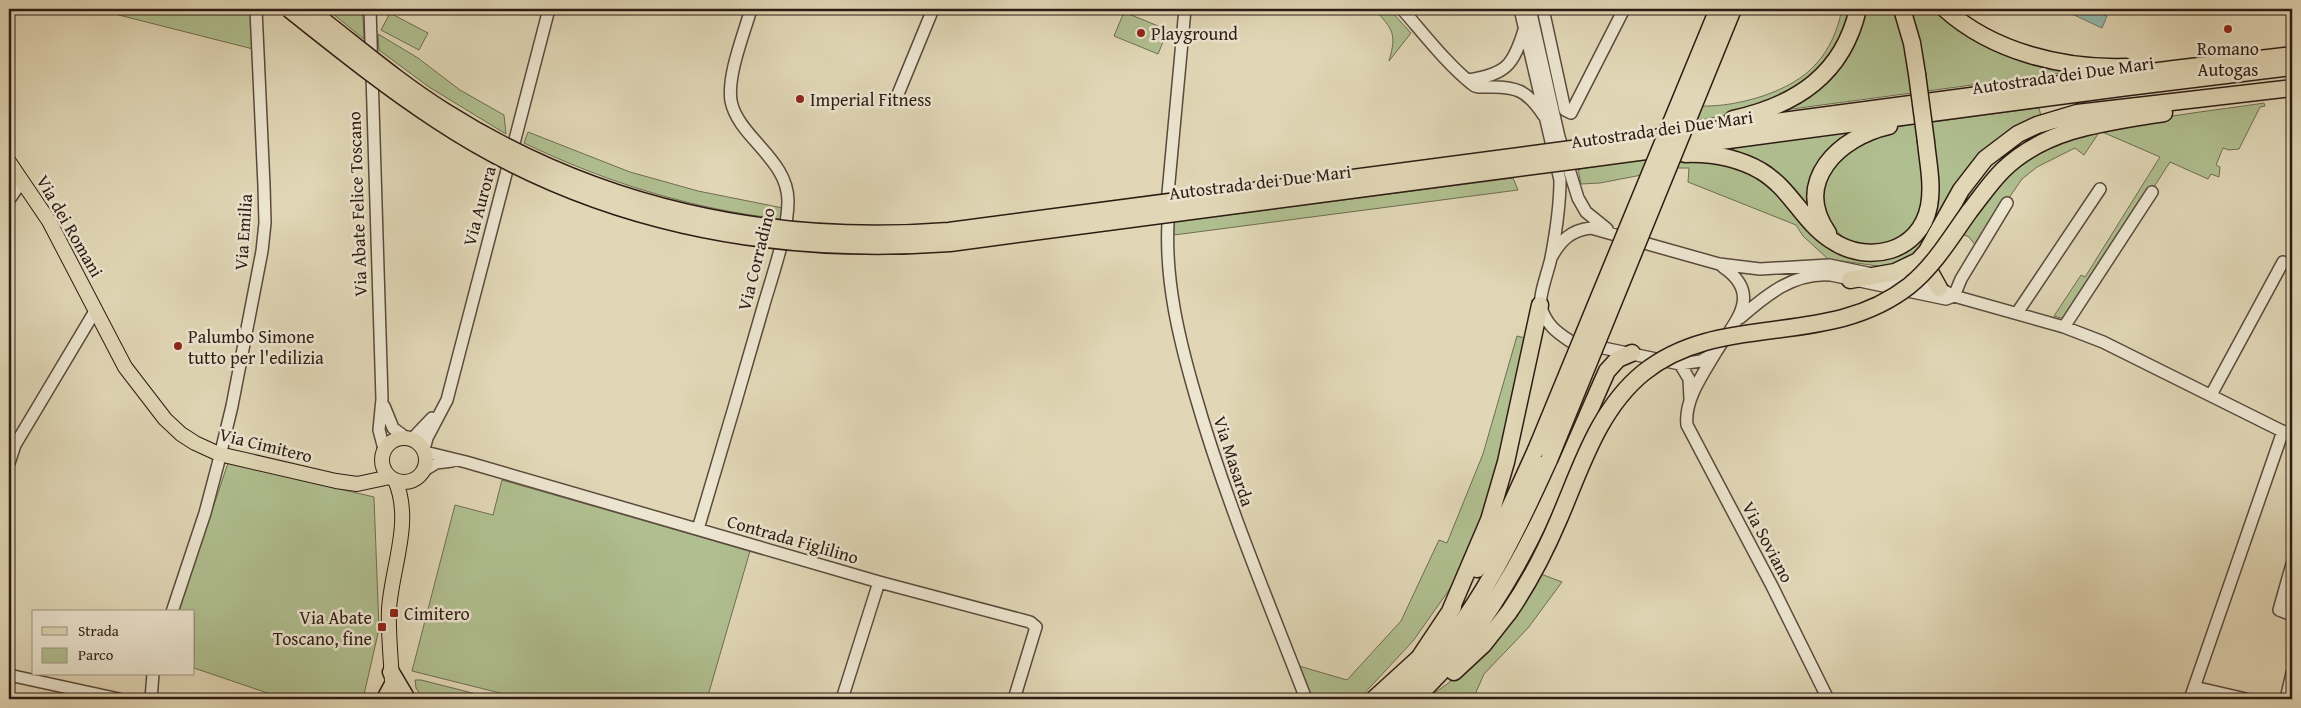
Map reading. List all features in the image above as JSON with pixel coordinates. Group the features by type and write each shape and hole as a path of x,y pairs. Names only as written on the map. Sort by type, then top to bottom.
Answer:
{"highway":[{"name":"Autostrada dei Due Mari","path":"289,9 438,121 522,168 566,188 622,208 696,228 753,238 851,247 950,243 1490,172 1504,174 1579,154 2292,53"},
{"name":"Autostrada dei Due Mari","path":"308,9 443,111 527,157 616,194 708,218 754,227 852,235 948,231 1504,158 1579,154 2292,67"},
{"path":"1392,699 1433,661 1468,615 1513,540 1543,455 1718,9"},
{"path":"1374,699 1418,658 1448,616 1496,538 1543,455 1733,9"},
{"path":"1579,154 1732,119 1778,104 1814,84 1834,64 1848,41 1858,9"},
{"path":"1579,154 1697,154 1743,162 1779,184 1820,232 1840,246 1858,253 1884,253 1899,247 1917,232 1927,214 1930,200 1926,142 1917,74 1912,43 1902,9"},
{"path":"1945,9 1968,27 1999,44 2038,57 2079,64 2130,66 2220,56 2292,53"},
{"path":"1840,246 1828,233 1821,220 1816,190 1825,164 1838,151 1859,137 1896,125 2021,108 2175,80"},
{"path":"1418,699 1462,664 1482,645 1509,612 1539,562 1604,419 1624,392 1644,372 1674,353 1706,341 1824,324 1866,312 1899,293 1919,277 2004,170 2036,146 2073,130 2122,119 2292,90"},
{"path":"1850,280 1908,268 1927,251 1961,190 1985,159 2018,134 2037,124 2077,113 2292,90"},
{"path":"1927,251 1929,270 1940,288"},
{"path":"1448,616 1489,520 1506,462 1540,305"},
{"path":"1414,699 1455,658 1494,604 1532,540 1607,371 1618,359 1632,353"},
{"path":"390,689 407,699"}],"main road":[{"name":"Via dei Romani","path":"9,162 49,222 95,311"},
{"name":"Via Cimitero","path":"95,311 125,368 165,419 195,443 219,454 347,483"},
{"path":"347,483 368,475 397,438 408,438 425,451 426,465 409,489 391,593 390,689"},
{"path":"383,455 385,472 392,478 401,482 418,476"},
{"path":"347,483 357,484 392,478"},
{"path":"392,478 400,492 403,528"}],"street":[{"name":"Via Emilia","path":"173,610 205,513 232,406 255,294 265,223 256,9"},
{"name":"Via Abate Felice Toscano","path":"370,9 382,399 379,430 383,455"},
{"name":"Via Aurora","path":"425,451 430,432 447,400 549,9"},
{"name":"Via Corradino","path":"698,528 779,251 788,201 778,170 766,151 740,120 731,100 733,74 751,9"},
{"path":"896,99 933,9"},
{"path":"1168,193 1185,9"},
{"path":"1402,9 1456,71 1478,88 1511,87 1519,90 1537,106 1546,120"},
{"path":"1520,9 1560,180 1560,200 1551,258 1540,305 1551,327 1570,341 1680,364 1701,361 1716,352"},
{"path":"1530,9 1559,138 1578,198 1586,212 1613,232"},
{"path":"1544,9 1568,113 1571,114 1575,110 1624,9"},
{"path":"1468,80 1487,77 1504,69 1517,54 1524,29"},
{"path":"9,200 22,181"},
{"path":"2017,313 2100,189"},
{"path":"2064,328 2152,192"},
{"path":"1954,296 1960,279 2007,203"},
{"name":"Via Masarda","path":"1168,223 1167,250 1171,288 1184,358 1230,506 1306,699"},
{"path":"1551,258 1566,237 1574,232 1591,228 1613,232 1719,264 1760,269 1829,265 1940,288 1954,296 2064,328 2133,356 2288,433 2190,699"},
{"path":"2211,395 2283,262"},
{"path":"1719,264 1735,275 1742,286 1743,302 1739,319"},
{"path":"1690,399 1716,352 1739,319 1766,294 1791,282 1825,275 1946,299 1954,296"},
{"path":"9,463 15,445 95,311"},
{"path":"1680,364 1689,379 1690,399"},
{"name":"Via Abate Felice Toscano","path":"382,399 388,421 397,432 408,438"},
{"name":"Via Soviano","path":"1690,399 1686,413 1690,432 1772,586 1828,699"},
{"name":"Via Aurora","path":"408,438 440,411"},
{"path":"430,432 435,448 443,456"},
{"name":"Contrada Figlilino","path":"425,451 698,528 879,582 1030,622 1036,626 1014,699"},
{"name":"Contrada Figlilino","path":"418,476 436,463 466,462"},
{"path":"2292,564 2279,610 2292,615"},
{"path":"842,699 879,582"},
{"path":"2286,699 2292,673"},
{"path":"9,675 119,699"},
{"path":"151,699 153,676"},
{"path":"2194,687 2246,699"}],"green space":[{"path":"95,9 253,9 253,49"},
{"path":"327,9 354,9 363,16 364,39"},
{"path":"1374,9 1389,9 1411,33 1389,61 1393,44 1392,32"},
{"path":"1842,9 1856,9 1852,26 1813,80 1745,111 1696,121 1702,106 1716,106 1747,101 1779,90 1806,74 1821,58 1829,45 1836,31"},
{"path":"1864,9 1938,9 2070,72 1784,110 1795,100"},
{"name":"Playground","path":"1124,12 1168,30 1158,54 1114,36"},
{"path":"390,13 428,33 419,50 381,30"},
{"path":"378,34 418,58 460,90 504,115 506,134 429,87 379,50"},
{"path":"2264,103 2265,106 2260,107 2239,149 2229,150 2223,148 2216,165 2220,167 2219,177 2211,174 2208,179 2170,162 2068,320 2054,316 2081,275 2085,277 2160,157 2100,131 2084,155 2075,148 2037,167 2022,179 1976,246 1969,237 1960,233 2004,175 2026,158 2055,144 2089,133 2126,124"},
{"path":"2039,108 2041,116 2000,140 1977,162 1960,184 1919,255 1909,262 1892,268 1828,259 1803,236 1796,225 1688,182 1689,168 1678,168 1600,183 1581,184 1578,169 1680,156 1720,158 1739,163 1768,177 1779,186 1819,235 1829,244 1850,254 1873,257 1885,255 1908,246 1920,236 1929,224 1934,210 1936,195 1932,135 1918,137 1925,188 1921,215 1916,225 1904,237 1881,247 1863,246 1847,240 1834,228 1825,214 1821,198 1822,180 1835,158 1857,143 1890,129 1907,125"},
{"path":"1854,131 1847,138 1810,210 1787,181 1778,174 1757,161 1734,151 1734,147"},
{"path":"528,132 630,172 698,191 783,208 781,219 681,201 617,182 524,143"},
{"path":"1513,178 1518,190 1174,235 1174,222"},
{"path":"1517,336 1525,338 1506,446 1470,552 1449,590 1413,641 1359,699 1313,699 1299,666 1347,680 1401,621 1439,540 1447,543 1483,454"},
{"path":"228,463 374,497 379,629 363,699 285,699 195,668 195,610 179,610"},
{"path":"502,480 750,551 707,699 524,699 412,671 455,505 493,515"},
{"path":"1541,574 1562,582 1528,628 1484,674 1473,699 1426,699 1450,682 1481,653"},
{"path":"415,680 496,699 423,699 416,688"}],"water":[{"path":"2075,9 2091,9 2107,16 2102,28 2072,14"}],"place":[{"name":"Romano Autogas","path":"2228,29"},
{"name":"Playground","path":"1141,33"},
{"name":"Imperial Fitness","path":"800,99"},
{"name":"Palumbo Simone tutto per l'edilizia","path":"178,346"},
{"name":"Cimitero","path":"394,613"},
{"name":"Via Abate Toscano, fine","path":"382,627"}]}
